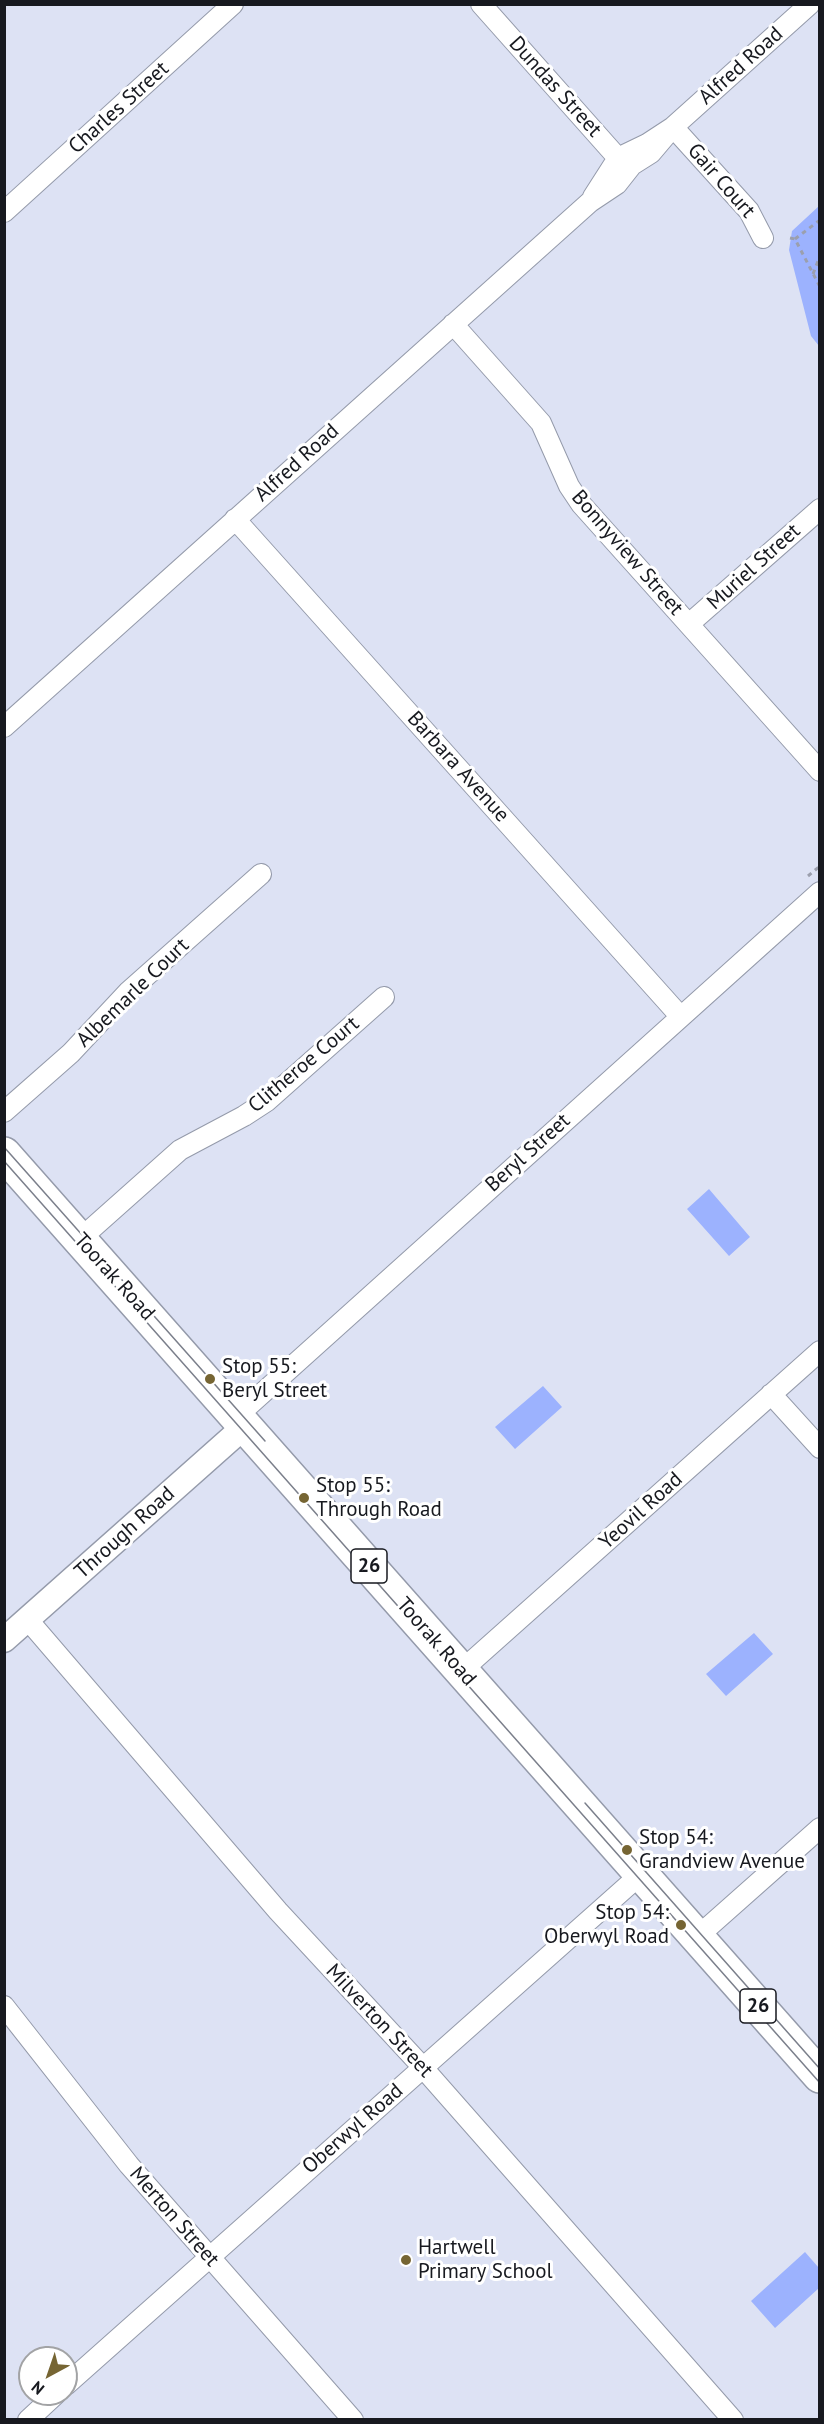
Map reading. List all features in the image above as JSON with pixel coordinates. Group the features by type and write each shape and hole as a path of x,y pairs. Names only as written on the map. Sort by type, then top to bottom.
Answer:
{"highway":[{"name":"Toorak Road","path":"8,1166 80,1239 819,2076"}],"street":[{"name":"Charles Street","path":"4,212 233,4"},
{"name":"Dundas Street","path":"481,4 623,164"},
{"name":"Alfred Road","path":"4,727 590,202 617,184 623,164 647,144 673,127 810,4"},
{"name":"Gair Court","path":"673,127 749,211 759,226 763,238"},
{"name":"Bonnyview Street","path":"453,324 541,423 568,486 581,504 819,771"},
{"name":"Muriel Street","path":"689,624 819,509"},
{"name":"Barbara Avenue","path":"235,519 680,1016"},
{"name":"Albemarle Court","path":"4,1112 71,1053 128,992 261,874"},
{"name":"Beryl Street","path":"241,1421 680,1016 819,892"},
{"name":"Clitheroe Court","path":"80,1239 180,1150 261,1105 384,997"},
{"name":"Yeovil Road","path":"461,1671 819,1351"},
{"path":"771,1394 819,1448"},
{"name":"Through Road","path":"4,1640 241,1421"},
{"name":"Milverton Street","path":"28,1620 278,1911 423,2068 733,2420"},
{"path":"697,1937 819,1828"},
{"name":"Oberwyl Road","path":"78,2374 640,1874"},
{"name":"Merton Street","path":"4,2006 129,2165 352,2420"},
{"path":"28,2420 43,2406"}],"path":[{"path":"790,238 795,239 819,220"},
{"path":"795,239 819,287"},
{"path":"813,274 819,256"}],"shaded area":[{"path":"819,206 819,346 811,336 789,250 792,231"},
{"path":"709,1189 750,1237 729,1256 687,1209"},
{"path":"543,1386 562,1407 515,1449 495,1427"},
{"path":"754,1633 773,1654 726,1696 706,1674"},
{"path":"805,2252 819,2268 819,2288 775,2328 751,2301"}],"tram line":[{"path":"4,1147 265,1441"},
{"path":"4,1161 820,2083"},
{"path":"585,1803 820,2069"}],"place":[{"name":"Stop 55: Beryl Street","path":"210,1379"},
{"name":"Stop 55: Through Road","path":"304,1498"},
{"name":"Stop 54: Grandview Avenue","path":"627,1850"},
{"name":"Stop 54: Oberwyl Road","path":"681,1925"},
{"name":"Hartwell Primary School","path":"406,2260"}]}
